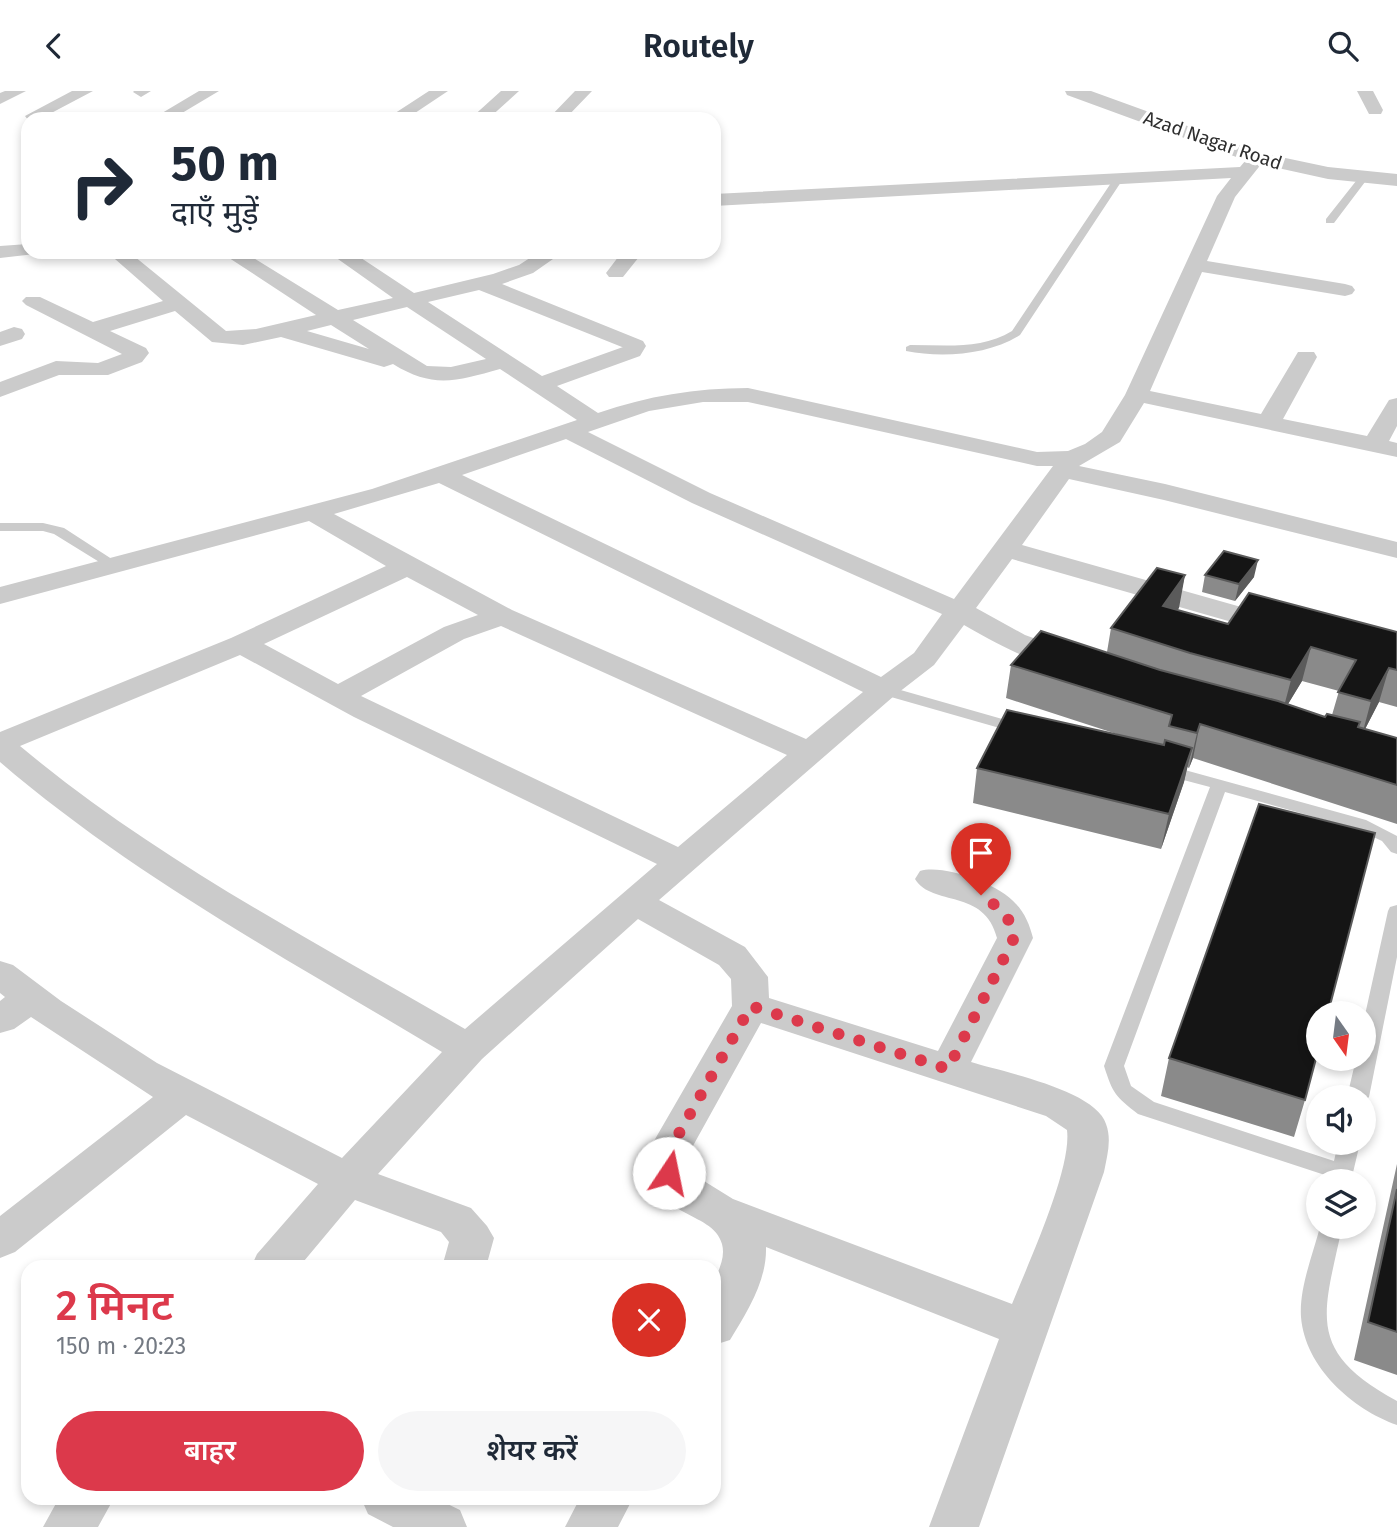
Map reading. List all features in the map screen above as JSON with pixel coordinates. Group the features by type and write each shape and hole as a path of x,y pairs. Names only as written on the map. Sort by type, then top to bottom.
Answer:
{"street":[{"path":"0,99 18,91"},
{"path":"41,112 85,91"},
{"path":"173,112 211,91"},
{"path":"406,112 440,91"},
{"path":"486,112 511,91"},
{"path":"563,112 584,91"},
{"name":"Azad Nagar Road","path":"1074,91 1251,165 1397,180"},
{"path":"1365,91 1375,110"},
{"path":"721,200 1118,179 1251,165"},
{"path":"278,1260 347,1180 468,1049 681,862 883,690 925,659 1069,464 1111,437 1138,395 1226,196 1251,165"},
{"path":"0,252 21,250"},
{"path":"125,259 220,337 243,338 480,283 526,269 541,259"},
{"path":"241,259 420,371"},
{"path":"348,259 596,422"},
{"path":"616,273 628,259"},
{"path":"1195,265 1345,291"},
{"path":"480,283 630,341 635,346 632,351 620,357 537,385"},
{"path":"0,390 57,368 100,370 134,358 138,353 33,301"},
{"path":"93,330 178,303"},
{"path":"280,330 434,375 502,362"},
{"path":"1268,423 1306,357"},
{"path":"0,596 443,475 644,405 703,395 748,395 1069,464 1165,492 1397,550"},
{"path":"1138,395 1386,448 1397,405"},
{"path":"570,432 724,509 961,612 1015,641 1096,671"},
{"path":"443,475 883,690"},
{"path":"311,512 407,567 502,616 810,753"},
{"path":"1007,549 1309,634"},
{"path":"407,567 241,644 0,745 58,795 155,865 468,1049"},
{"path":"338,696 454,633 502,616"},
{"path":"241,644 338,696 681,862"},
{"path":"933,879 981,895 1001,909 1013,924 1014,938 948,1069"},
{"path":"635,902 732,956 749,977 751,1006 668,1153 669,1173 682,1191 727,1214 1026,1329"},
{"path":"0,974 16,1009 347,1180 456,1220 472,1238 466,1260"},
{"path":"751,1006 1060,1105 1086,1123 1089,1143 1083,1172 954,1527"},
{"path":"0,1240 183,1095"},
{"path":"721,1315 735,1292 746,1259 743,1236 727,1214"},
{"path":"68,1527 84,1505"},
{"path":"590,1527 604,1505"}],"lane":[{"path":"1331,221 1363,178"},
{"path":"910,349 973,348 1007,340 1016,333 1118,179"},
{"path":"0,527 43,527 59,531 114,565"},
{"path":"883,690 1044,735"},
{"path":"1152,766 1360,824 1394,842"},
{"path":"1219,785 1114,1066 1122,1090 1146,1108 1322,1169"},
{"path":"1361,1085 1397,911"},
{"path":"1329,1239 1313,1315 1320,1344 1341,1377 1373,1401 1397,1414"}],"building":[{"path":"1224,551 1258,560 1239,584 1205,575"},
{"path":"1157,568 1185,575 1163,606 1228,624 1249,593 1397,632 1397,670 1389,668 1371,701 1338,692 1356,660 1311,647 1291,680 1111,628"},
{"path":"1041,631 1160,670 1278,701 1325,717 1327,714 1360,722 1358,727 1397,738 1397,785 1200,724 1197,733 1169,726 1172,715 1011,665"},
{"path":"1007,710 1164,745 1165,740 1192,748 1169,814 977,768"},
{"path":"1259,804 1375,833 1331,1001 1306,1001 1306,1071 1313,1071 1309,1085 1306,1085 1305,1100 1169,1058"},
{"path":"1397,1189 1397,1332 1368,1322"}],"route":[{"path":"669,1173 668,1153 751,1006 948,1069 1014,938 1013,924 1001,909 981,895"}]}
